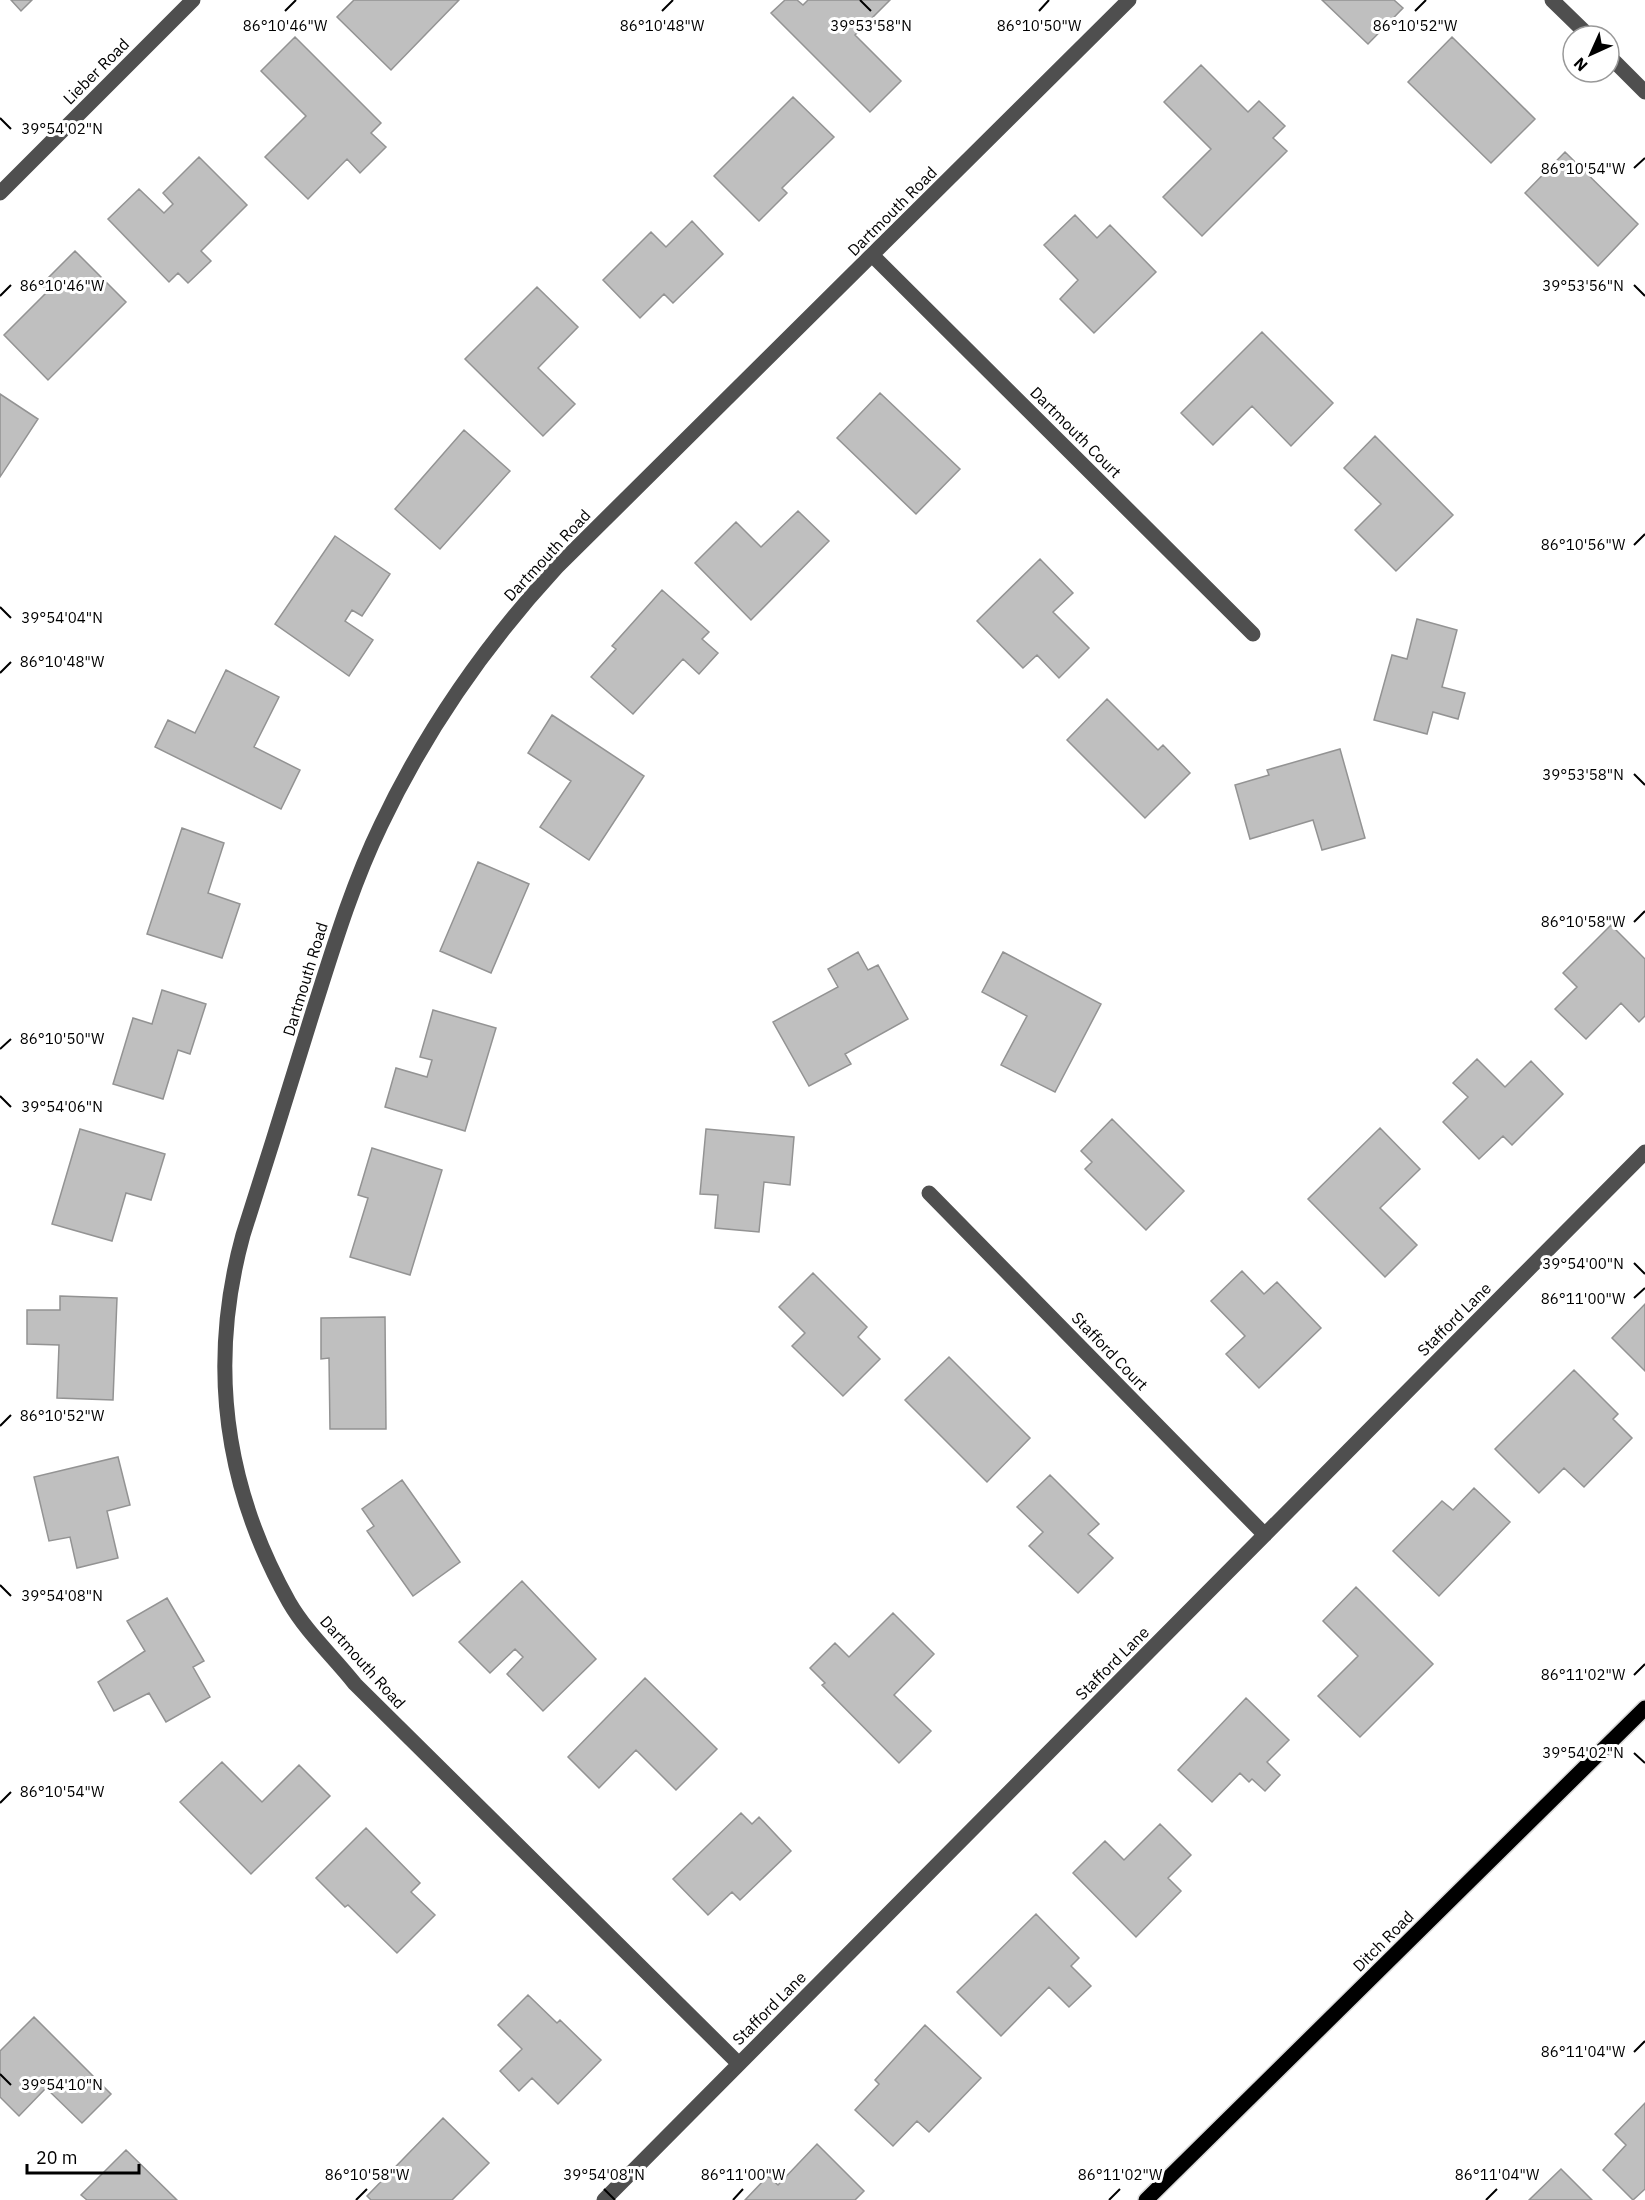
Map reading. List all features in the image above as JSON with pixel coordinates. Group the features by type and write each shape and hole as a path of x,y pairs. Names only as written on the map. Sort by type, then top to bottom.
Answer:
{"main road":[{"name":"Ditch Road","path":"1146,2200 1645,1708"}],"street":[{"name":"Lieber Road","path":"0,193 193,0"},
{"name":"Dartmouth Road","path":"739,2064 354,1684 320,1646 290,1603 250,1516 230,1441 223,1355 229,1301 243,1235 344,914 381,824 426,741 480,660 557,567 1129,0"},
{"path":"1552,0 1577,24"},
{"path":"1621,68 1645,92"},
{"name":"Dartmouth Court","path":"873,256 1253,634"},
{"name":"Stafford Lane","path":"604,2200 1645,1152"},
{"name":"Stafford Court","path":"929,1193 1265,1535"}],"building":[{"path":"11,0 32,0 21,11"},
{"path":"354,0 459,0 391,70 337,17"},
{"path":"785,0 797,0 803,5 808,0 890,0 855,35 901,81 870,112 771,13"},
{"path":"1322,0 1394,0 1403,8 1368,44"},
{"path":"295,37 381,123 371,133 386,147 360,173 347,159 308,199 265,157 306,116 261,71"},
{"path":"1452,37 1535,119 1491,163 1408,82"},
{"path":"1201,65 1248,112 1259,101 1285,126 1273,138 1287,151 1202,236 1163,197 1211,149 1164,102"},
{"path":"793,97 834,137 782,188 787,193 759,221 714,176"},
{"path":"1565,152 1638,224 1598,266 1525,193"},
{"path":"199,157 247,205 201,251 211,261 188,283 178,273 169,282 108,219 139,189 164,213 173,204 163,193"},
{"path":"1075,215 1097,238 1110,225 1156,272 1094,333 1060,299 1078,280 1044,245"},
{"path":"692,221 723,254 673,303 664,294 640,318 603,280 651,232 666,247"},
{"path":"75,251 126,302 48,380 4,335 48,291 41,285"},
{"path":"537,287 578,327 538,368 575,404 543,436 465,359"},
{"path":"1262,332 1333,403 1291,446 1252,406 1213,445 1181,413"},
{"path":"880,393 960,469 916,514 837,438"},
{"path":"0,394 38,419 0,477"},
{"path":"464,430 510,471 440,549 395,509"},
{"path":"1375,436 1453,515 1396,571 1355,530 1381,504 1344,468"},
{"path":"798,511 829,541 751,620 695,563 736,522 761,547"},
{"path":"335,536 390,574 362,616 352,610 345,621 373,640 349,676 275,624"},
{"path":"1040,559 1073,593 1053,612 1089,648 1059,678 1037,655 1023,668 977,621"},
{"path":"662,590 709,632 702,639 718,653 699,674 683,659 633,714 591,677 616,649 612,646"},
{"path":"1417,619 1457,630 1442,687 1465,693 1458,719 1433,712 1427,734 1374,720 1392,655 1407,659"},
{"path":"226,670 279,697 254,747 300,770 281,809 155,747 168,720 195,733"},
{"path":"1107,699 1158,750 1163,745 1190,773 1145,818 1067,740"},
{"path":"552,715 644,776 589,860 540,827 571,781 528,753"},
{"path":"1340,749 1365,838 1322,850 1313,820 1250,839 1235,785 1269,775 1267,770"},
{"path":"182,828 224,843 208,893 240,904 222,958 147,934"},
{"path":"478,862 529,884 491,973 440,951"},
{"path":"1611,925 1645,959 1645,1016 1639,1022 1621,1003 1586,1039 1555,1009 1577,987 1563,973"},
{"path":"858,952 868,970 878,965 908,1019 845,1054 851,1064 809,1086 773,1022 838,987 828,969"},
{"path":"1003,952 1101,1004 1055,1092 1001,1065 1027,1016 982,992"},
{"path":"162,990 206,1004 190,1054 178,1050 163,1099 113,1084 133,1018 152,1024"},
{"path":"433,1010 496,1028 465,1131 385,1107 396,1068 427,1077 432,1060 420,1057"},
{"path":"1477,1059 1505,1087 1531,1061 1563,1094 1512,1145 1503,1136 1479,1159 1443,1122 1468,1097 1453,1083"},
{"path":"1112,1119 1184,1191 1146,1230 1085,1169 1092,1162 1081,1151"},
{"path":"1380,1128 1420,1169 1380,1208 1417,1245 1385,1277 1308,1199"},
{"path":"80,1129 165,1154 151,1200 126,1193 112,1241 52,1224"},
{"path":"706,1129 794,1137 790,1185 764,1182 759,1232 715,1228 718,1195 700,1194"},
{"path":"372,1148 442,1170 410,1275 350,1257 368,1198 358,1195"},
{"path":"1242,1271 1264,1294 1277,1282 1321,1328 1259,1388 1226,1354 1245,1336 1211,1301"},
{"path":"813,1273 867,1327 858,1337 880,1359 843,1396 792,1346 805,1333 779,1307"},
{"path":"60,1296 117,1298 113,1400 57,1398 59,1345 27,1344 27,1310 60,1310"},
{"path":"1645,1304 1645,1371 1612,1338"},
{"path":"385,1317 386,1429 330,1429 329,1358 321,1359 321,1318"},
{"path":"949,1357 1030,1438 987,1482 905,1400"},
{"path":"1574,1370 1618,1414 1613,1419 1632,1438 1584,1487 1564,1468 1539,1493 1495,1449"},
{"path":"118,1457 130,1505 107,1511 118,1558 77,1568 70,1537 49,1541 34,1477"},
{"path":"1050,1475 1099,1524 1088,1534 1113,1558 1078,1593 1029,1546 1043,1532 1017,1507"},
{"path":"402,1480 460,1562 413,1596 367,1531 374,1526 362,1509"},
{"path":"1474,1488 1510,1522 1439,1596 1393,1551 1442,1501 1453,1510"},
{"path":"522,1581 596,1659 543,1711 507,1674 523,1657 515,1649 490,1673 459,1642"},
{"path":"1356,1587 1433,1664 1360,1737 1318,1696 1358,1656 1323,1621"},
{"path":"167,1598 204,1661 193,1667 210,1697 166,1722 149,1693 114,1711 98,1682 145,1651 127,1621"},
{"path":"893,1613 934,1654 894,1695 931,1731 899,1763 822,1685 825,1683 810,1668 835,1643 849,1657"},
{"path":"645,1678 717,1749 676,1790 636,1750 599,1788 568,1757"},
{"path":"1246,1698 1289,1740 1267,1762 1280,1775 1265,1791 1252,1779 1249,1782 1240,1773 1212,1802 1178,1770"},
{"path":"222,1762 262,1802 299,1765 330,1796 251,1874 180,1802"},
{"path":"741,1813 752,1824 759,1817 791,1851 740,1900 732,1892 708,1915 673,1879"},
{"path":"1160,1824 1191,1855 1168,1878 1181,1891 1136,1937 1073,1873 1105,1841 1124,1860"},
{"path":"366,1828 420,1883 411,1892 435,1915 397,1953 348,1905 345,1907 316,1878"},
{"path":"1036,1914 1079,1958 1071,1966 1091,1986 1069,2007 1049,1987 1001,2036 957,1992"},
{"path":"528,1995 557,2023 560,2020 601,2060 558,2104 532,2078 519,2091 500,2071 522,2049 498,2025"},
{"path":"34,2017 111,2094 82,2123 46,2088 19,2116 0,2097 0,2051"},
{"path":"925,2025 981,2078 929,2132 917,2121 893,2146 855,2110 879,2084 875,2080"},
{"path":"1645,2103 1645,2189 1633,2200 1603,2170 1626,2145 1615,2134"},
{"path":"443,2118 489,2163 452,2200 371,2200 367,2196"},
{"path":"817,2144 864,2191 855,2200 745,2200 768,2176 778,2185"},
{"path":"126,2150 177,2200 87,2200 81,2195"},
{"path":"1561,2169 1592,2200 1529,2200"}]}
